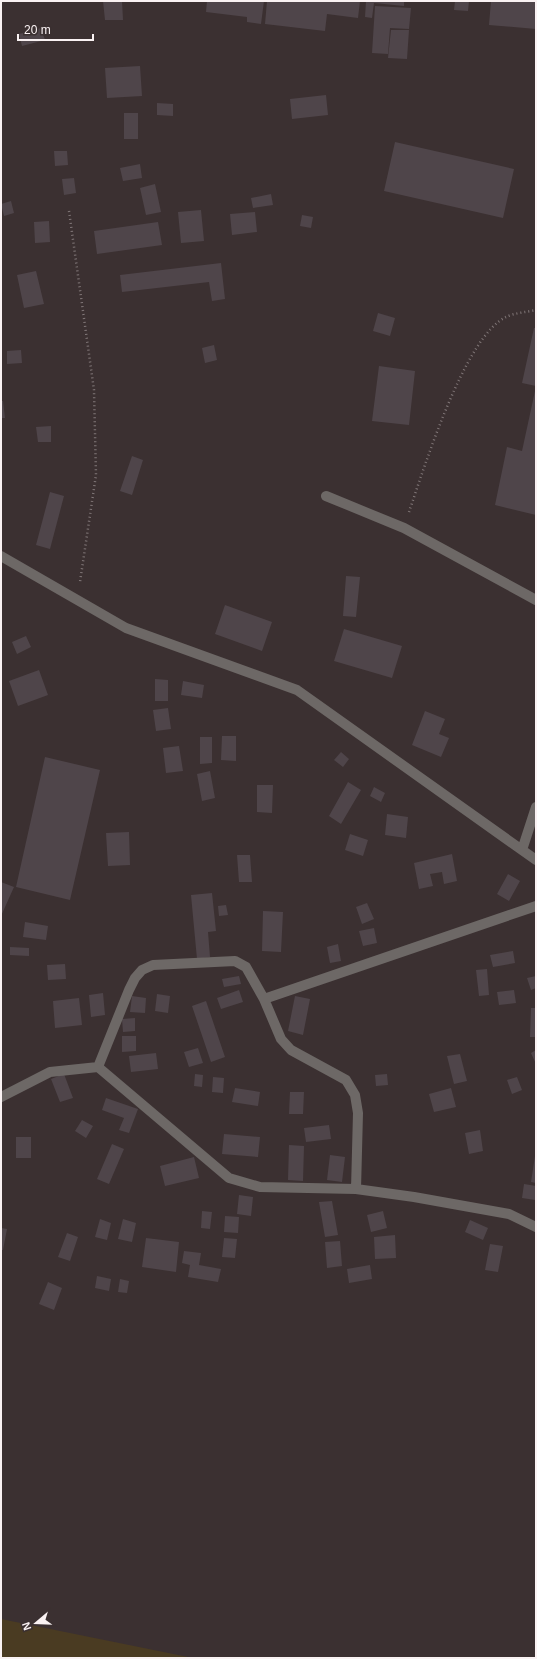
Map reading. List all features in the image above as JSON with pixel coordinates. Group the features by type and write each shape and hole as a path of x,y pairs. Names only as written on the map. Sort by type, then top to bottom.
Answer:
{"street":[{"path":"326,496 404,528 536,600"},
{"path":"1,556 126,628 297,690 536,860"},
{"path":"522,850 536,807"},
{"path":"264,999 536,906"},
{"path":"98,1067 135,978 142,970 153,965 235,961 246,967 264,999 281,1039 290,1050 346,1080 355,1095 358,1113 356,1189"},
{"path":"1,1097 50,1072 98,1067 229,1178 260,1187 356,1189 414,1197 509,1214 536,1227"}],"path":[{"path":"69,211 94,390 96,475 77,600"},
{"path":"404,528 432,444 450,401 478,346 490,329 506,317 536,310"}],"shaded area":[{"path":"1,1619 193,1658 1,1658"}],"building":[{"path":"103,1 122,1 123,20 105,20"},
{"path":"207,1 264,1 261,24 247,22 247,17 206,12"},
{"path":"267,1 360,1 358,18 327,14 325,31 265,24"},
{"path":"366,1 404,1 404,6 374,3 372,18 365,17"},
{"path":"455,1 469,1 468,11 454,10"},
{"path":"491,1 536,1 536,29 489,25"},
{"path":"375,6 411,8 409,29 390,28 388,54 372,53"},
{"path":"41,28 45,40 22,46 19,34"},
{"path":"391,30 409,30 407,59 388,58"},
{"path":"140,66 142,96 107,98 105,68"},
{"path":"326,95 328,115 292,119 290,99"},
{"path":"157,103 173,104 173,116 157,115"},
{"path":"124,113 138,113 138,139 124,139"},
{"path":"395,142 514,169 503,218 384,191"},
{"path":"54,151 67,151 68,165 55,166"},
{"path":"140,164 142,178 123,181 120,168"},
{"path":"74,178 76,193 64,195 62,179"},
{"path":"155,184 161,212 146,215 140,188"},
{"path":"271,194 273,205 253,208 251,198"},
{"path":"11,201 14,213 4,216 1,204"},
{"path":"201,210 204,241 181,243 178,212"},
{"path":"255,212 257,232 232,235 230,214"},
{"path":"302,215 313,217 311,228 300,226"},
{"path":"49,221 50,242 35,243 34,222"},
{"path":"158,222 162,245 97,254 94,231"},
{"path":"221,263 225,299 212,301 209,282 122,292 120,275"},
{"path":"36,271 44,304 24,308 17,275"},
{"path":"378,313 395,318 390,336 373,331"},
{"path":"534,328 536,328 536,386 522,383"},
{"path":"214,345 217,360 205,363 202,348"},
{"path":"21,350 22,363 7,364 7,351"},
{"path":"379,366 415,371 409,425 372,421"},
{"path":"535,391 536,515 495,505 507,447 522,451"},
{"path":"1,401 3,401 5,418 1,418"},
{"path":"51,426 51,442 38,442 36,427"},
{"path":"132,456 143,460 132,495 120,491"},
{"path":"50,492 64,496 50,549 36,545"},
{"path":"346,576 360,577 356,617 343,616"},
{"path":"225,605 272,622 262,651 215,634"},
{"path":"344,629 402,646 392,678 334,661"},
{"path":"26,636 31,647 17,654 12,642"},
{"path":"39,670 48,695 18,706 9,681"},
{"path":"155,679 168,680 168,701 155,701"},
{"path":"183,681 204,685 202,698 181,695"},
{"path":"168,708 171,729 156,731 153,710"},
{"path":"425,711 445,719 439,734 449,738 441,757 412,745"},
{"path":"222,736 236,736 236,761 221,760"},
{"path":"200,737 212,737 212,763 200,764"},
{"path":"179,746 183,771 166,773 163,748"},
{"path":"341,752 349,759 343,767 334,760"},
{"path":"45,757 100,770 70,900 16,887"},
{"path":"210,771 215,798 202,801 197,774"},
{"path":"348,782 361,790 341,824 329,816"},
{"path":"257,785 273,785 272,813 257,812"},
{"path":"374,787 385,793 381,802 370,796"},
{"path":"387,814 408,817 406,838 385,835"},
{"path":"129,832 130,865 108,866 106,833"},
{"path":"350,834 368,840 363,856 345,850"},
{"path":"452,854 457,881 444,884 442,872 430,874 433,886 419,889 414,863"},
{"path":"237,855 250,855 252,882 239,882"},
{"path":"508,874 520,881 509,901 497,894"},
{"path":"1,882 14,887 1,916"},
{"path":"212,893 216,931 208,932 210,957 197,959 191,895"},
{"path":"367,903 374,919 362,924 356,907"},
{"path":"226,905 228,915 219,916 218,906"},
{"path":"263,911 283,912 281,952 262,951"},
{"path":"25,922 48,926 46,940 23,937"},
{"path":"374,928 377,943 363,946 359,931"},
{"path":"338,944 341,961 330,963 327,947"},
{"path":"10,947 29,948 29,956 10,955"},
{"path":"513,951 515,963 493,967 490,955"},
{"path":"65,964 66,979 48,980 47,965"},
{"path":"487,969 489,995 479,996 476,970"},
{"path":"239,976 241,984 224,987 222,979"},
{"path":"536,976 536,988 531,990 527,978"},
{"path":"239,990 243,1002 221,1009 217,998"},
{"path":"514,990 516,1003 499,1005 497,992"},
{"path":"103,993 105,1015 91,1017 89,995"},
{"path":"157,994 170,996 168,1013 155,1011"},
{"path":"132,996 146,998 145,1013 130,1012"},
{"path":"295,996 310,999 303,1035 288,1031"},
{"path":"79,998 82,1025 55,1028 53,1001"},
{"path":"206,1001 225,1057 211,1062 192,1006"},
{"path":"531,1008 536,1008 536,1037 530,1037"},
{"path":"135,1018 135,1031 123,1032 122,1019"},
{"path":"122,1036 136,1036 136,1051 122,1052"},
{"path":"198,1048 203,1063 189,1067 184,1052"},
{"path":"536,1050 536,1064 531,1053"},
{"path":"156,1053 158,1069 131,1072 129,1056"},
{"path":"460,1054 467,1081 454,1084 447,1056"},
{"path":"64,1074 73,1098 60,1102 51,1079"},
{"path":"195,1074 203,1075 202,1087 194,1086"},
{"path":"387,1074 388,1085 376,1086 375,1075"},
{"path":"213,1077 224,1078 223,1093 212,1092"},
{"path":"517,1077 522,1090 512,1094 507,1080"},
{"path":"235,1088 260,1092 258,1106 232,1102"},
{"path":"451,1088 456,1107 434,1112 429,1094"},
{"path":"290,1092 304,1092 303,1114 289,1114"},
{"path":"106,1098 138,1109 129,1133 119,1130 124,1118 102,1110"},
{"path":"82,1120 93,1126 86,1138 75,1131"},
{"path":"329,1125 331,1139 306,1142 304,1128"},
{"path":"480,1130 483,1151 469,1154 465,1133"},
{"path":"224,1134 260,1137 258,1157 222,1154"},
{"path":"16,1137 31,1137 31,1158 16,1158"},
{"path":"112,1144 124,1149 109,1184 97,1179"},
{"path":"289,1145 304,1146 303,1181 288,1180"},
{"path":"330,1155 345,1157 342,1182 327,1180"},
{"path":"536,1156 536,1183 531,1182"},
{"path":"194,1157 199,1178 165,1186 160,1166"},
{"path":"524,1184 536,1186 535,1200 522,1198"},
{"path":"239,1195 253,1197 251,1216 237,1214"},
{"path":"332,1201 338,1235 325,1237 319,1202"},
{"path":"202,1211 212,1212 210,1229 201,1228"},
{"path":"383,1211 387,1228 371,1232 367,1215"},
{"path":"225,1216 239,1217 238,1233 224,1232"},
{"path":"100,1219 111,1223 107,1240 95,1237"},
{"path":"123,1219 136,1223 132,1242 118,1239"},
{"path":"470,1220 488,1228 483,1240 465,1232"},
{"path":"1,1228 7,1229 3,1250 1,1250"},
{"path":"67,1233 78,1237 70,1261 58,1257"},
{"path":"395,1235 396,1258 375,1259 374,1237"},
{"path":"146,1238 179,1242 176,1272 142,1267"},
{"path":"224,1238 237,1239 235,1258 222,1257"},
{"path":"340,1241 342,1266 327,1268 325,1242"},
{"path":"490,1244 503,1246 498,1272 485,1270"},
{"path":"184,1251 201,1253 199,1265 221,1269 218,1282 188,1277 190,1265 182,1263"},
{"path":"370,1265 372,1279 349,1283 347,1269"},
{"path":"97,1276 111,1279 109,1291 95,1288"},
{"path":"120,1279 129,1281 127,1293 118,1292"},
{"path":"48,1282 62,1288 54,1310 39,1304"}]}
